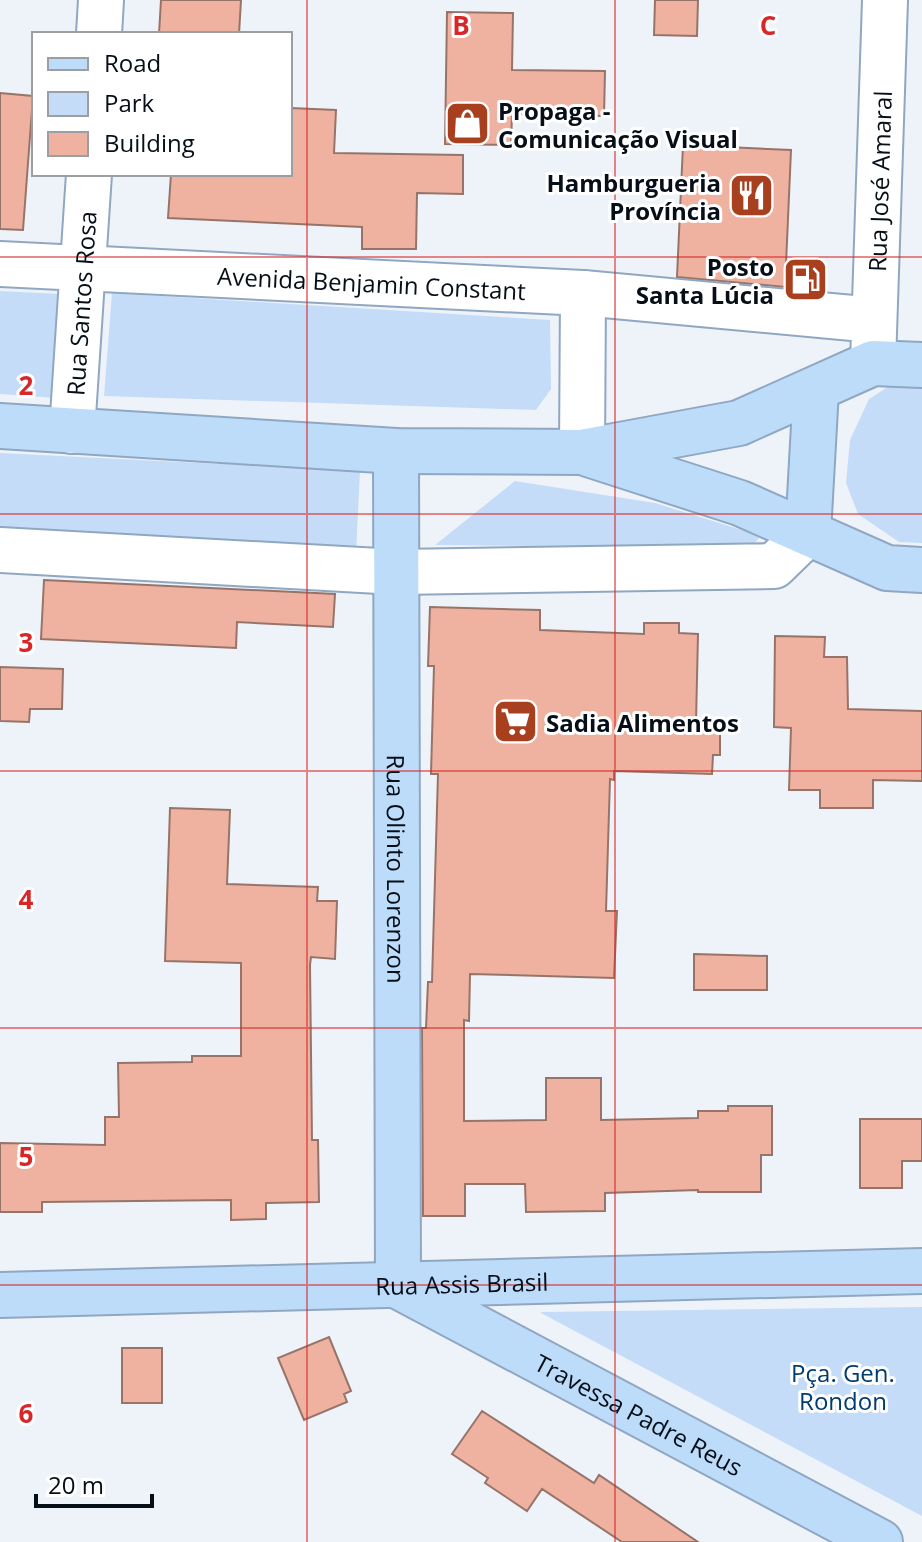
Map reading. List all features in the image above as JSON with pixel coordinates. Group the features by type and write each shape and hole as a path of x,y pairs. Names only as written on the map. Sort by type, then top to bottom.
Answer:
{"street":[{"path":"99,32 101,0"},
{"name":"Rua José Amaral","path":"873,363 885,0"},
{"name":"Rua Santos Rosa","path":"72,431 89,176"},
{"name":"Avenida Benjamin Constant","path":"0,264 583,293 874,320"},
{"path":"582,452 583,293"},
{"path":"0,426 396,451 582,452 739,423 873,363 922,365"},
{"path":"0,550 397,572 774,566 808,533 816,390"},
{"name":"Rua Olinto Lorenzon","path":"396,451 398,1286"},
{"path":"582,452 740,503 887,568 922,570"},
{"name":"Rua Assis Brasil","path":"0,1295 922,1271"},
{"name":"Travessa Padre Reus","path":"398,1286 880,1542"}],"green space":[{"path":"0,291 61,294 55,398 0,394"},
{"path":"112,293 550,320 551,389 536,410 104,396"},
{"path":"905,376 922,377 922,543 899,542 858,514 846,483 850,440 869,399"},
{"path":"0,453 360,471 356,553 0,532"},
{"path":"515,481 655,503 761,536 750,548 435,545"},
{"name":"Pça. Gen. Rondon","path":"922,1307 922,1516 541,1313 541,1312"}],"building":[{"path":"161,0 241,0 239,32 159,32"},
{"path":"655,0 698,0 697,36 654,35"},
{"path":"447,12 513,13 512,70 605,71 604,116 512,114 511,145 445,144"},
{"path":"0,93 32,96 23,230 0,229"},
{"path":"292,108 336,110 334,153 463,155 463,194 417,193 416,249 362,249 362,227 168,218 171,176 292,176"},
{"path":"683,145 791,150 785,287 677,277"},
{"path":"44,580 335,594 333,627 237,622 236,648 41,639"},
{"path":"430,607 540,610 540,630 644,634 644,623 679,623 679,633 698,634 696,723 720,723 720,755 713,755 712,774 614,771 614,780 610,779 606,911 617,911 614,978 470,974 469,1021 464,1020 464,1121 546,1120 546,1078 601,1078 601,1120 698,1118 698,1111 728,1111 728,1106 772,1106 772,1155 761,1155 761,1192 698,1190 605,1193 605,1211 526,1212 525,1184 465,1184 465,1216 423,1216 422,1028 426,1028 428,982 432,982 438,774 431,774 434,666 428,666"},
{"path":"775,636 825,637 824,657 847,657 848,709 922,711 922,781 873,780 873,808 820,808 820,790 789,790 791,728 774,727"},
{"path":"0,667 63,669 62,709 30,709 29,722 0,721"},
{"path":"170,808 230,810 227,884 318,887 317,901 337,901 335,959 311,957 310,965 312,1140 318,1140 319,1202 266,1203 266,1219 231,1220 231,1200 42,1202 42,1212 0,1212 0,1143 105,1145 105,1117 119,1117 118,1063 192,1062 192,1056 241,1056 241,963 165,961"},
{"path":"694,954 767,956 767,990 694,990"},
{"path":"860,1119 922,1119 922,1161 902,1161 902,1188 860,1188"},
{"path":"329,1337 351,1391 344,1394 347,1402 304,1420 278,1358"},
{"path":"122,1348 162,1348 162,1403 122,1403"},
{"path":"482,1411 594,1483 599,1475 698,1542 622,1542 542,1489 527,1511 485,1483 488,1478 452,1454"}],"place":[{"name":"Propaga - Comunicação Visual","path":"467,124"},
{"name":"Hamburgueria Província","path":"752,196"},
{"name":"Posto Santa Lúcia","path":"805,280"},
{"name":"Sadia Alimentos","path":"515,722"}]}
